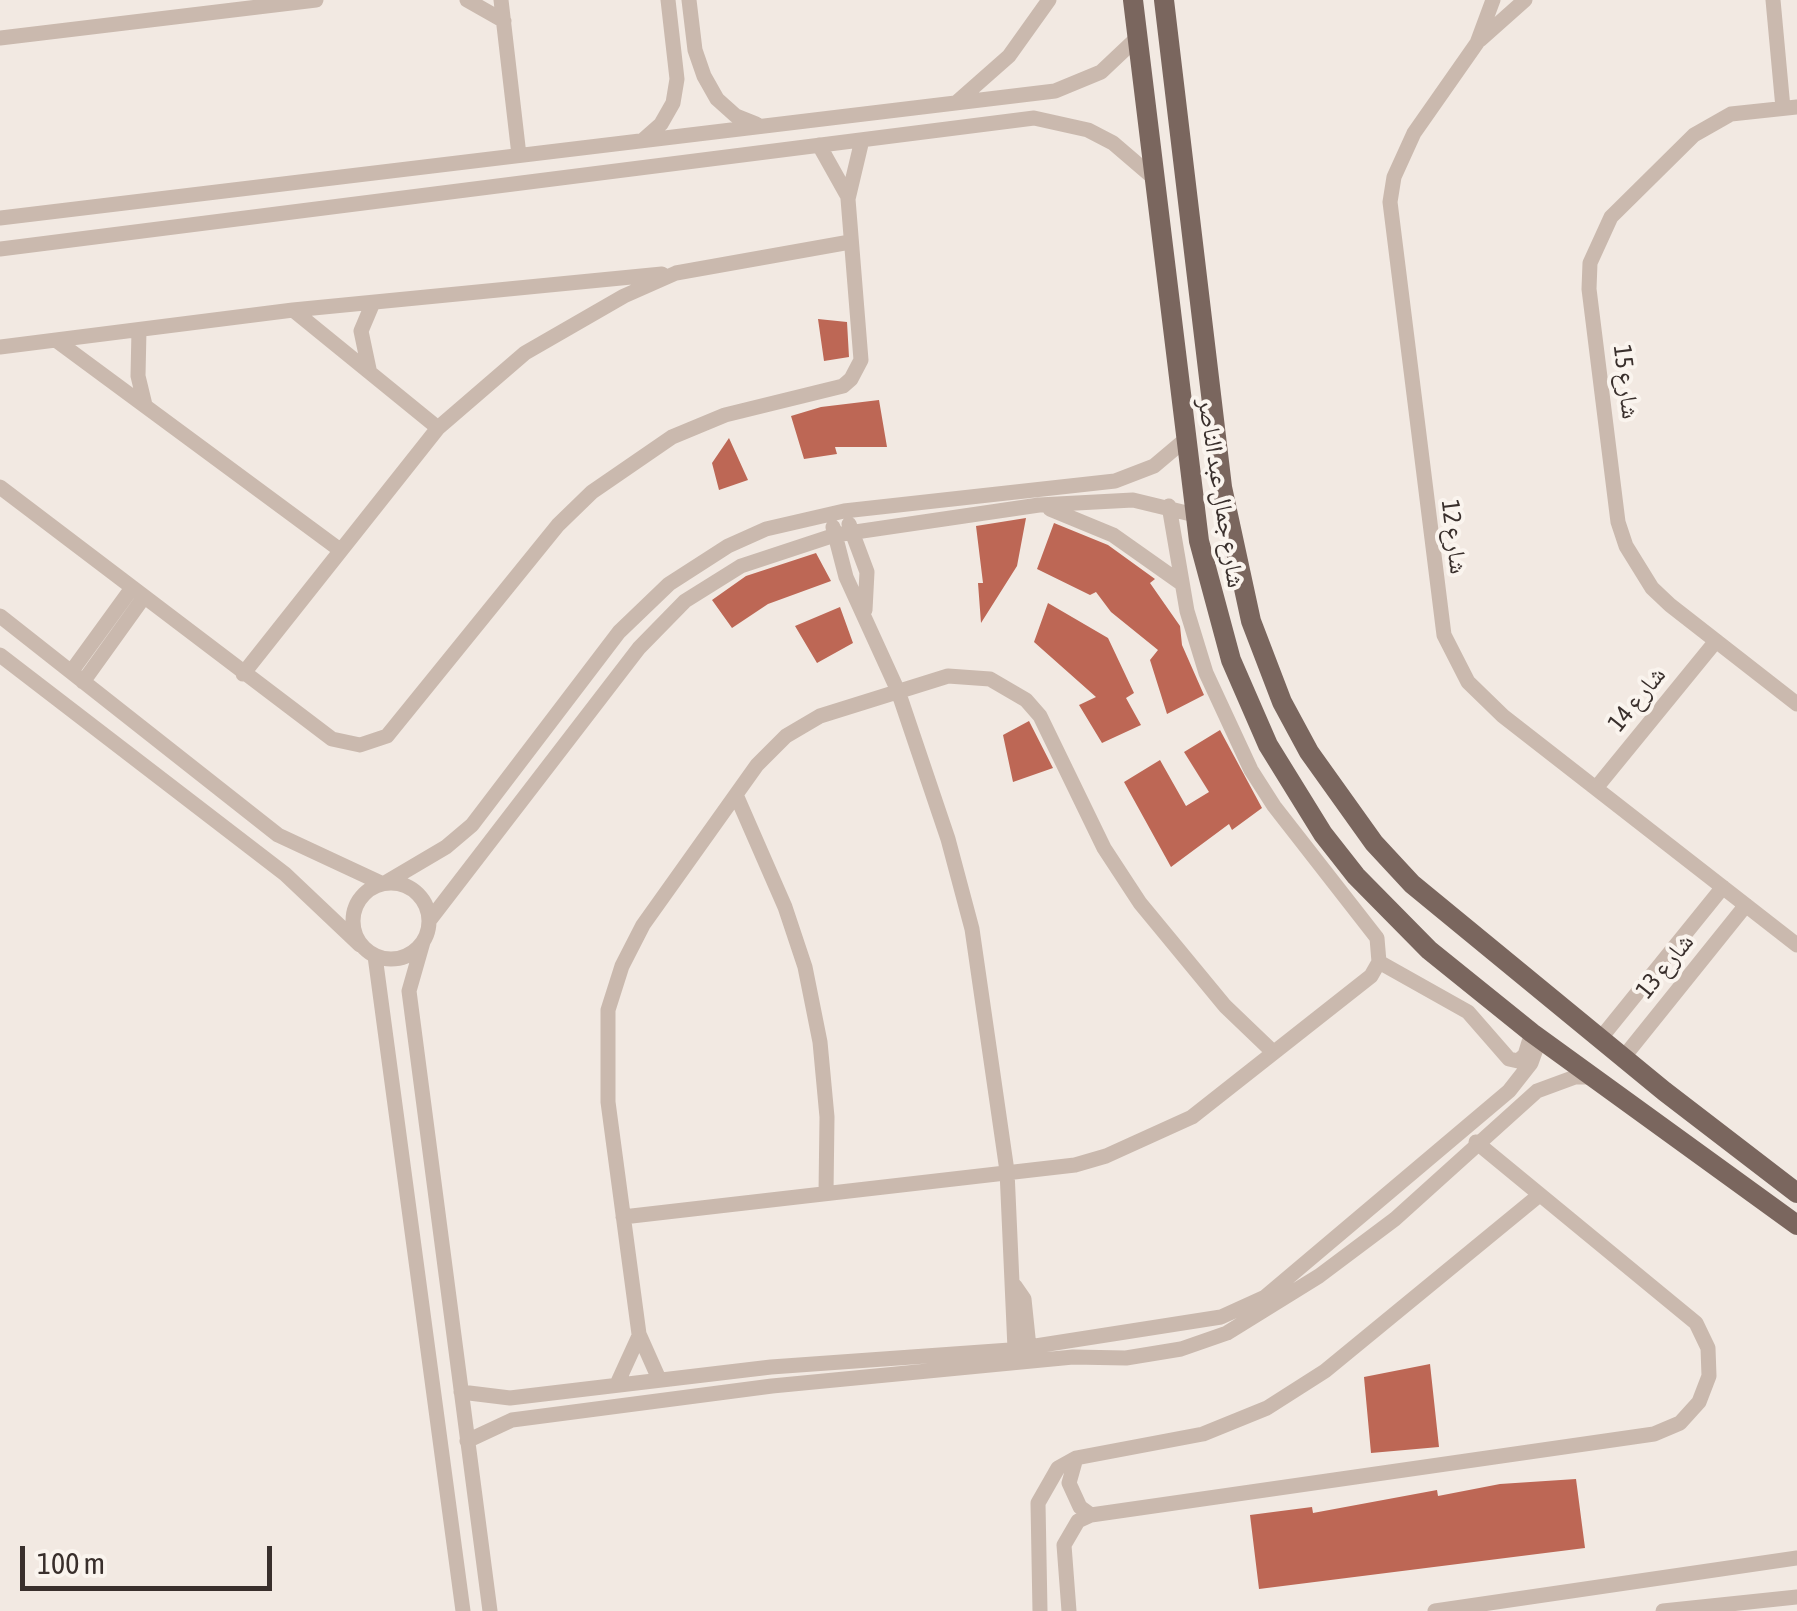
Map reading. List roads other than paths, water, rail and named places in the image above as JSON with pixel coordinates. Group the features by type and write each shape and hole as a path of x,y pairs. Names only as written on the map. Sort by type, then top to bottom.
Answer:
{"main road":[{"name":"شارع جمال عبد الناصر","path":"1132,0 1195,515 1207,581 1230,660 1294,791 1356,876 1391,914 1536,1036 1797,1225"},
{"name":"شارع جمال عبد الناصر","path":"1164,0 1222,488 1251,620 1282,702 1308,752 1374,843 1454,921 1797,1193"}],"street":[{"path":"0,38 316,0"},
{"path":"467,0 504,21"},
{"path":"502,0 519,155"},
{"path":"642,140 661,124 673,103 678,79 668,0"},
{"path":"958,101 1009,56 1050,0"},
{"name":"شارع 12","path":"1493,0 1477,43 1414,134 1394,177 1390,202 1444,635 1468,682 1503,716 1797,945"},
{"path":"1477,43 1525,0"},
{"path":"1773,0 1790,108"},
{"path":"690,1 695,50 717,98 736,116 760,126"},
{"path":"0,21 20,36"},
{"path":"0,218 1031,95 1079,84 1111,64 1137,38"},
{"path":"1031,95 1034,118"},
{"name":"شارع 15","path":"1790,108 1731,114 1694,135 1612,217 1590,264 1589,289 1618,522 1626,546 1652,588 1797,704"},
{"path":"0,248 1034,118 1088,130 1136,160 1155,180"},
{"path":"848,199 862,140"},
{"path":"0,487 332,740 360,745 387,736 558,525 592,492 672,437 725,415 843,386 851,379 861,360 848,199 842,180 820,145"},
{"path":"449,164 452,192"},
{"path":"0,347 293,310 676,272 850,242"},
{"path":"243,674 438,428 525,353 624,296 676,272"},
{"path":"370,373 361,331 372,305"},
{"path":"293,310 438,428"},
{"path":"140,330 138,376 145,405"},
{"path":"57,340 340,550"},
{"path":"360,944 353,931 357,901 446,847 472,825 618,632 669,584 712,555 766,529 837,512 1094,483 1144,471 1186,439"},
{"path":"1094,483 1097,502"},
{"path":"490,1611 410,991 429,922 661,623 699,591 741,566 844,534 1039,505 1097,502 1169,506 1195,515"},
{"path":"1039,505 1113,535 1181,582"},
{"path":"623,1217 1075,1165 1151,1139 1192,1117 1365,982 1379,962 1379,946 1372,931 1298,840 1251,770 1206,673 1181,582 1169,506"},
{"path":"837,512 844,534 846,578 865,610 898,690 948,839 972,929 1007,1172 1015,1286 1024,1300 1031,1350"},
{"path":"78,677 138,593"},
{"path":"0,616 278,835 383,883 416,892 429,922"},
{"name":"شارع 14","path":"1596,788 1716,641"},
{"path":"0,654 285,874 375,956 402,958 423,942"},
{"path":"659,1380 639,1334 608,1102 608,1010 622,966 642,924 758,764 786,736 820,716 948,676 969,675 999,683 1026,700 1040,716 1104,848 1140,903 1202,981 1272,1052"},
{"path":"736,797 786,906 805,968 820,1042 827,1118 826,1193"},
{"name":"شارع 13","path":"1600,1039 1723,888"},
{"name":"شارع 13","path":"1623,1058 1746,906"},
{"path":"375,956 464,1611"},
{"path":"1379,962 1468,1012 1510,1059 1518,1061 1525,1055 1536,1036"},
{"path":"460,1392 532,1396 659,1380 1031,1350 1126,1358 1181,1349 1226,1333 1274,1308 1396,1219 1476,1142 1514,1098 1531,1064 1536,1036"},
{"path":"467,1441 512,1420 535,1416 1031,1350 1221,1317 1264,1298 1514,1098 1556,1082 1596,1078"},
{"path":"1068,1611 1064,1546 1078,1521 1091,1515 1654,1434 1680,1423 1699,1402 1709,1376 1708,1348 1696,1322 1538,1197 1476,1142"},
{"path":"1067,1592 1040,1603 1038,1503 1045,1484 1076,1458 1170,1443 1267,1408 1325,1371 1538,1197"},
{"path":"1384,1200 1396,1219"},
{"path":"617,1384 631,1361 639,1334"},
{"path":"532,1396 535,1416"},
{"path":"1076,1458 1070,1483 1073,1496 1091,1515"},
{"path":"1435,1611 1797,1558"},
{"path":"1663,1611 1797,1597"}]}
